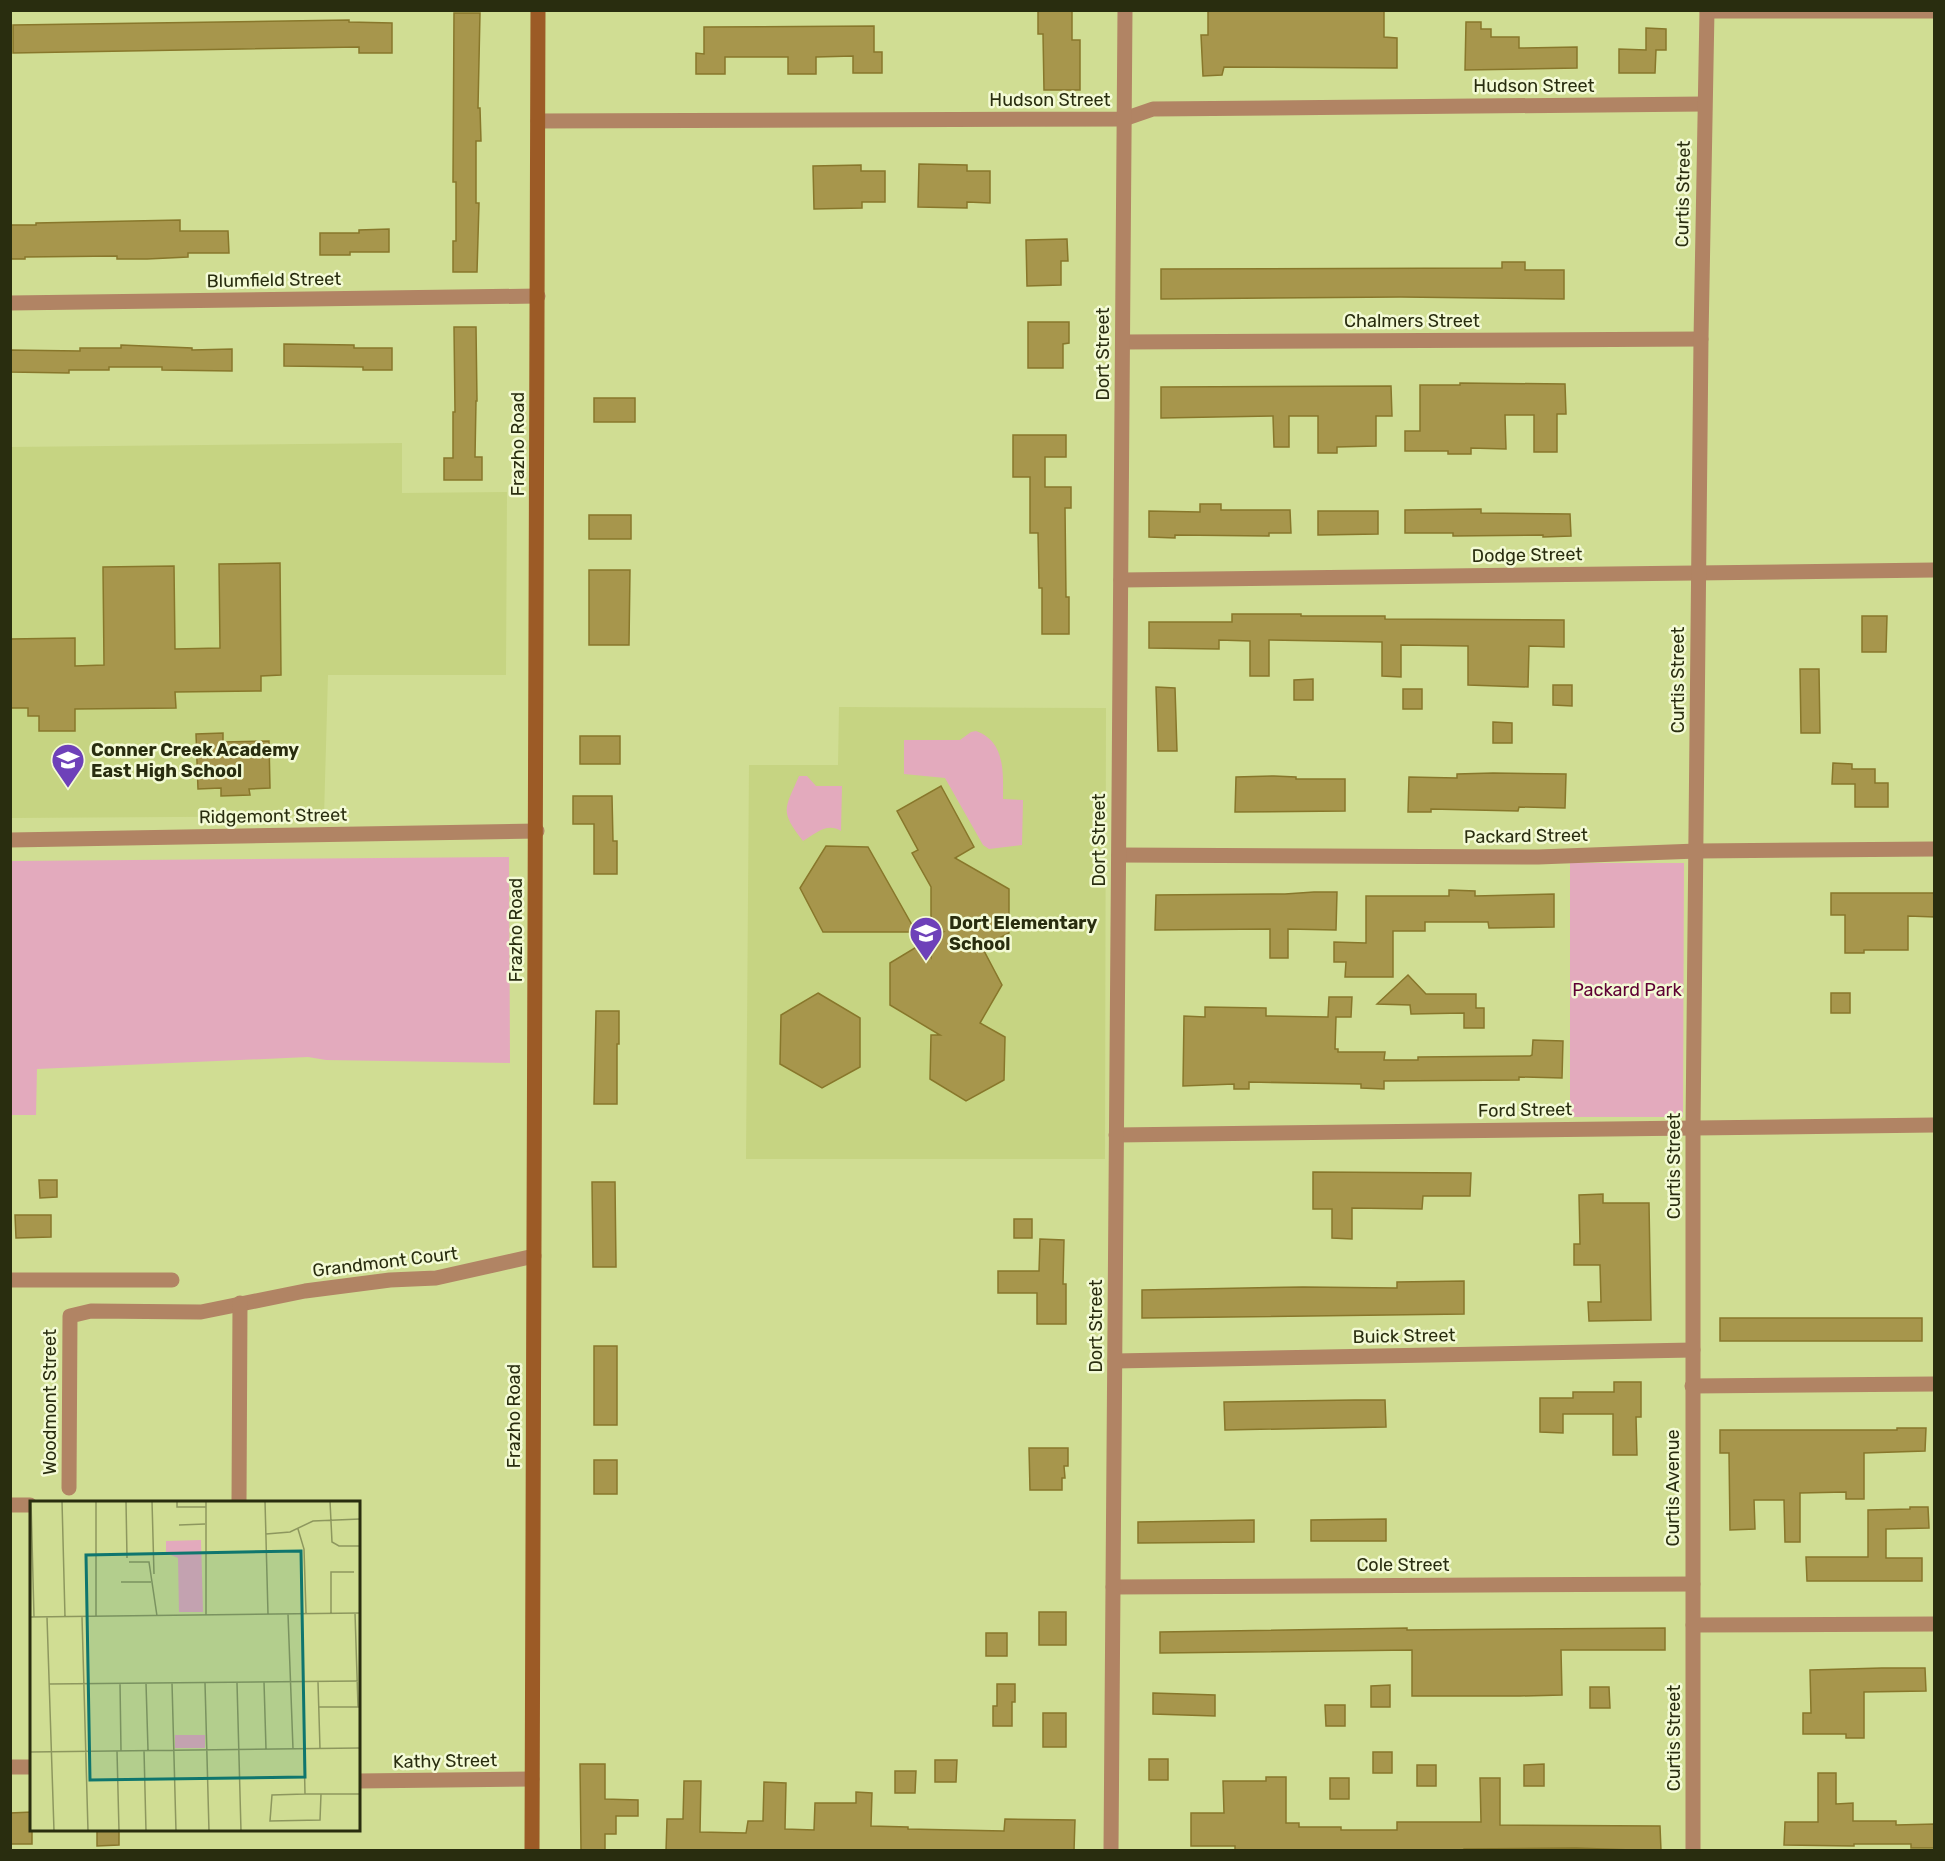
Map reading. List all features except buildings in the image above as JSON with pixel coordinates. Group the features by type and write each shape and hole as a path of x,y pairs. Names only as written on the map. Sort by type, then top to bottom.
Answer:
{"street":[{"name":"Frazho Road","path":"532,1851 538,10"},
{"name":"Dort Street","path":"1111,1851 1125,10"},
{"path":"1707,11 1935,11"},
{"name":"Curtis Street","path":"1693,1350 1698,572 1707,11"},
{"name":"Hudson Street","path":"538,121 1124,119 1153,109 1704,104"},
{"name":"Blumfield Street","path":"10,303 538,297"},
{"name":"Chalmers Street","path":"1123,342 1701,339"},
{"name":"Dodge Street","path":"1121,580 1935,570"},
{"name":"Ridgemont Street","path":"10,840 537,831"},
{"name":"Packard Street","path":"1119,855 1538,857 1697,851 1935,849"},
{"name":"Ford Street","path":"1116,1135 1935,1125"},
{"name":"Grandmont Court","path":"70,1316 91,1311 201,1312 240,1303 390,1280 436,1278 534,1256"},
{"path":"10,1280 172,1280"},
{"path":"239,1501 240,1303"},
{"name":"Woodmont Street","path":"69,1488 70,1316"},
{"name":"Buick Street","path":"1115,1361 1693,1350"},
{"name":"Curtis Avenue","path":"1693,1350 1693,1625"},
{"path":"1692,1386 1935,1384"},
{"path":"10,1506 30,1505"},
{"name":"Cole Street","path":"1113,1587 1693,1584"},
{"path":"1693,1625 1935,1624"},
{"name":"Curtis Street","path":"1693,1625 1693,1851"},
{"path":"10,1767 30,1767"},
{"name":"Kathy Street","path":"360,1781 532,1779"}],"shaded area":[{"path":"402,443 402,493 507,492 506,675 328,675 324,816 11,818 10,447"},
{"name":"Dort Elementary School","path":"839,707 1106,708 1105,1159 746,1159 749,765 838,765"}],"green space":[{"path":"976,731 986,736 998,750 1001,759 1003,799 1023,800 1022,845 989,849 983,845 945,778 904,774 904,740 960,740"},
{"path":"799,776 807,776 816,786 842,786 841,831 826,828 803,841 795,831 787,816 787,809"},
{"path":"509,857 510,1063 326,1060 308,1057 37,1069 36,1115 11,1115 11,861"},
{"name":"Packard Park","path":"1570,863 1684,863 1683,1117 1570,1117"}],"place":[{"name":"Conner Creek Academy East High School","path":"68,789"},
{"name":"Dort Elementary School","path":"926,962"}]}
